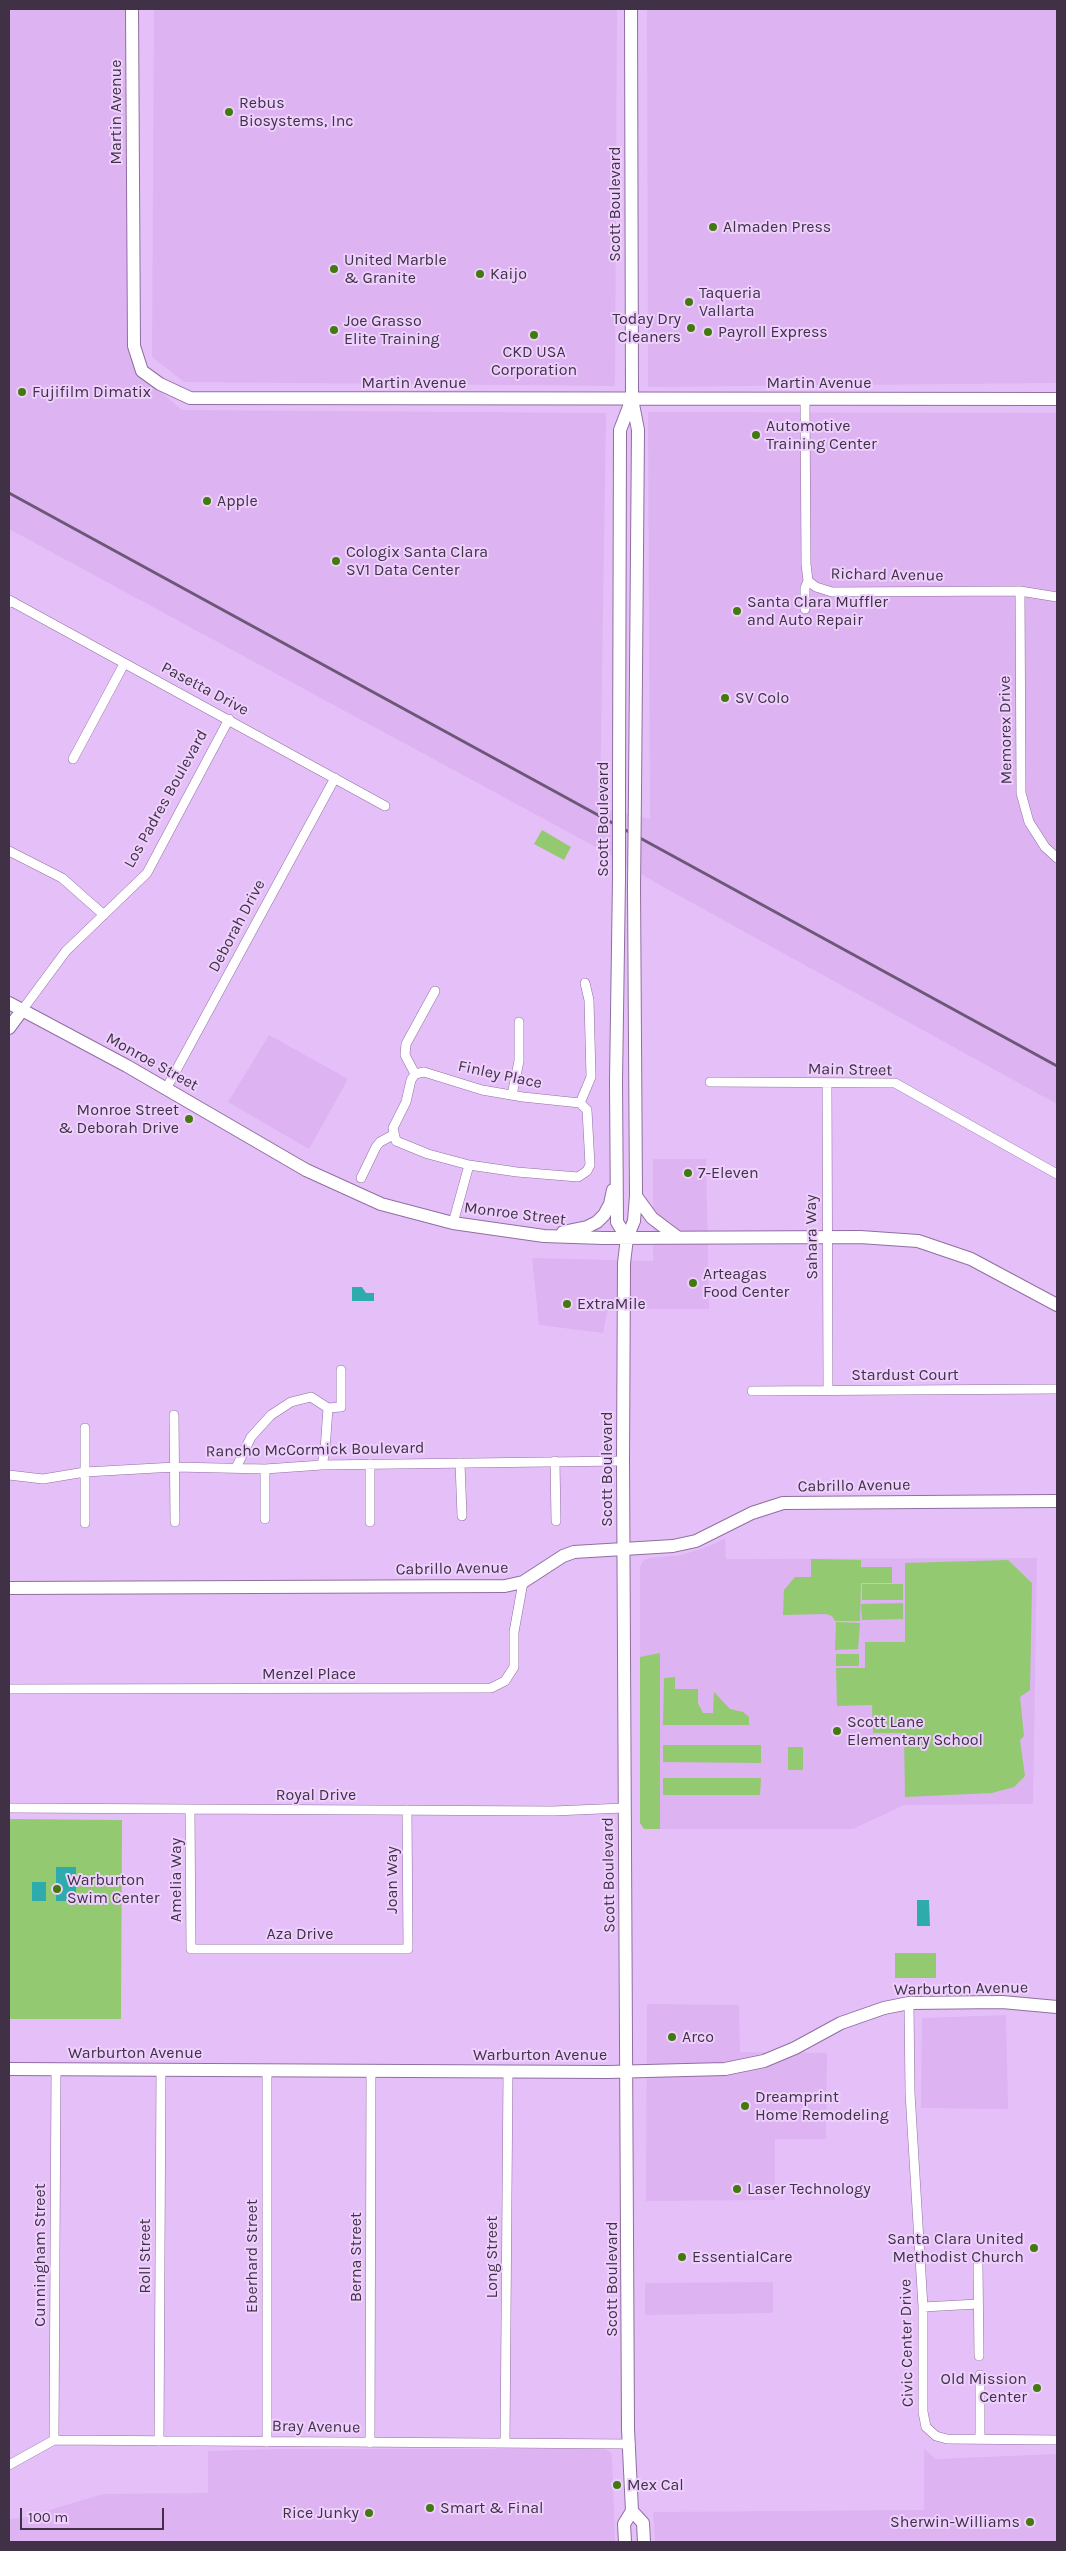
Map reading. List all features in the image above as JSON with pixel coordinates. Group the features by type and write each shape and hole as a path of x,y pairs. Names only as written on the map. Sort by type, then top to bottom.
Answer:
{"main road":[{"name":"Martin Avenue","path":"132,9 134,346 142,371 160,384 190,398 1057,399"},
{"name":"Scott Boulevard","path":"625,2542 624,2524 632,2511 624,1808 624,1270 627,1238 634,1221 636,1196 634,792 638,430 632,399 631,9"},
{"name":"Scott Boulevard","path":"627,1238 617,1222 616,1081 619,879 620,430 632,399"},
{"name":"Monroe Street","path":"9,1003 166,1088 306,1170 381,1204 454,1223 544,1236 627,1238 676,1236 894,1238 944,1248 971,1259 1057,1305"},
{"name":"Los Padres Boulevard","path":"9,1028 23,1009"},
{"path":"544,1236 587,1227 601,1218 610,1204 617,1167"},
{"path":"636,1196 652,1218 676,1236"},
{"name":"Cabrillo Avenue","path":"9,1588 505,1586 523,1582 563,1556 574,1552 673,1546 696,1541 752,1512 783,1503 1057,1501"},
{"name":"Warburton Avenue","path":"9,2070 627,2071 725,2069 756,2063 795,2048 841,2023 865,2014 909,2003 1002,2002 1057,2007"},
{"name":"Scott Boulevard","path":"632,2511 643,2522 644,2542"}],"street":[{"name":"Richard Avenue","path":"805,400 806,564 808,581 816,587 832,592 1020,591 1057,596"},
{"path":"805,609 805,588 808,581"},
{"name":"Memorex Drive","path":"1020,591 1022,793 1029,822 1045,846 1057,858"},
{"name":"Pasetta Drive","path":"9,601 229,719 385,806"},
{"path":"73,759 124,664"},
{"name":"Los Padres Boulevard","path":"23,1009 66,951 147,873 229,719"},
{"name":"Deborah Drive","path":"166,1088 335,778"},
{"path":"9,851 62,878 104,915"},
{"path":"435,991 406,1044 405,1055 415,1074 411,1080 406,1102 393,1128 396,1142 428,1154 469,1165 516,1172 578,1177 587,1171 590,1165 587,1110 580,1103 591,1077 589,1000 585,983"},
{"path":"512,1095 519,1061 519,1022"},
{"name":"Finley Place","path":"415,1074 424,1072 482,1090 580,1103"},
{"name":"Main Street","path":"710,1082 895,1083 1057,1174"},
{"name":"Sahara Way","path":"827,1084 828,1390"},
{"path":"361,1178 376,1147 380,1142 393,1135"},
{"path":"454,1223 469,1165"},
{"path":"236,1468 251,1437 271,1415 291,1402 310,1397 328,1408 341,1407 342,1370"},
{"name":"Stardust Court","path":"752,1391 1057,1389"},
{"path":"322,1465 328,1408"},
{"path":"174,1415 175,1522"},
{"path":"85,1428 85,1523"},
{"path":"555,1461 556,1521"},
{"name":"Rancho McCormick Boulevard","path":"9,1475 43,1479 85,1472 175,1467 265,1468 370,1464 623,1461"},
{"path":"460,1463 462,1516"},
{"path":"370,1464 370,1522"},
{"path":"265,1468 265,1519"},
{"name":"Menzel Place","path":"9,1689 491,1688 505,1681 514,1667 514,1632 523,1582"},
{"name":"Royal Drive","path":"9,1808 553,1811 624,1808"},
{"name":"Amelia Way","path":"190,1810 192,1950"},
{"name":"Joan Way","path":"407,1810 408,1949"},
{"name":"Aza Drive","path":"192,1950 408,1949"},
{"name":"Civic Center Drive","path":"909,2003 911,2117 923,2307 923,2412 926,2427 936,2436 947,2439 1057,2440"},
{"name":"Cunningham Street","path":"54,2440 56,2070"},
{"name":"Roll Street","path":"159,2441 161,2070"},
{"name":"Eberhard Street","path":"266,2070 267,2442"},
{"name":"Berna Street","path":"370,2443 371,2070"},
{"name":"Long Street","path":"505,2443 508,2071"},
{"path":"978,2265 979,2356"},
{"path":"923,2307 978,2304"},
{"path":"980,2375 980,2439"},
{"name":"Bray Avenue","path":"9,2465 54,2440 630,2444"}],"shaded area":[{"path":"9,9 132,9 135,370 182,410 606,413 600,808 650,819 648,412 1057,413 1057,1104 665,888 592,845 9,529"},
{"path":"154,9 617,9 615,386 184,382 152,357"},
{"path":"647,9 1057,9 1057,383 648,387"},
{"path":"542,830 571,847 564,860 534,844"},
{"path":"269,1035 348,1079 309,1149 228,1102"},
{"path":"653,1159 706,1159 709,1309 608,1309 603,1333 539,1325 532,1258 653,1261"},
{"path":"352,1287 362,1287 366,1293 374,1293 374,1301 352,1301"},
{"name":"Scott Lane Elementary School","path":"725,1538 726,1559 1037,1558 1033,1804 904,1805 853,1829 644,1829 640,1823 640,1567 643,1561 650,1558 682,1555 712,1545"},
{"path":"811,1559 861,1560 861,1567 892,1567 892,1583 861,1583 860,1621 835,1621 832,1616 826,1614 783,1615 784,1590 795,1577 811,1577"},
{"path":"1008,1560 1032,1583 1030,1690 1020,1697 1024,1736 1020,1740 1025,1776 1014,1787 992,1793 905,1797 904,1733 873,1733 872,1705 837,1706 836,1668 865,1668 865,1642 905,1642 905,1563"},
{"path":"862,1584 903,1584 903,1600 862,1600"},
{"path":"903,1603 903,1619 862,1620 861,1604"},
{"path":"836,1622 860,1623 858,1649 835,1650"},
{"path":"660,1653 660,1829 644,1829 640,1823 640,1657"},
{"path":"836,1654 859,1654 859,1666 836,1666"},
{"path":"675,1677 675,1689 698,1689 698,1703 703,1713 713,1713 714,1692 730,1709 743,1712 749,1717 749,1725 663,1725 664,1678"},
{"path":"663,1745 761,1745 761,1763 663,1762"},
{"path":"788,1747 803,1747 803,1770 788,1770"},
{"path":"663,1778 761,1778 760,1795 663,1795"},
{"path":"9,1819 122,1820 121,2019 9,2019"},
{"path":"56,1867 76,1867 76,1901 56,1901"},
{"path":"32,1882 46,1882 46,1901 32,1901"},
{"path":"917,1900 929,1900 930,1926 917,1926"},
{"path":"895,1953 936,1953 936,1978 895,1978"},
{"path":"647,2004 739,2005 740,2052 827,2053 826,2139 775,2139 775,2200 646,2201"},
{"path":"1006,2015 1008,2109 921,2108 922,2018"},
{"path":"773,2282 773,2313 645,2315 645,2283"},
{"path":"277,2449 604,2449 611,2452 612,2458 615,2542 9,2542 9,2519 23,2518 103,2494 208,2493 208,2451"},
{"path":"924,2449 936,2459 1057,2454 1057,2542 655,2542 653,2512 924,2510"}],"railway":[{"path":"9,493 1057,1066"}],"place":[{"name":"Rebus Biosystems, Inc","path":"229,112"},
{"name":"Almaden Press","path":"713,227"},
{"name":"United Marble & Granite","path":"334,269"},
{"name":"Kaijo","path":"480,274"},
{"name":"Taqueria Vallarta","path":"689,302"},
{"name":"Today Dry Cleaners","path":"691,328"},
{"name":"Joe Grasso Elite Training","path":"334,330"},
{"name":"Payroll Express","path":"708,332"},
{"name":"CKD USA Corporation","path":"534,335"},
{"name":"Fujifilm Dimatix","path":"22,392"},
{"name":"Automotive Training Center","path":"756,435"},
{"name":"Apple","path":"207,501"},
{"name":"Cologix Santa Clara SV1 Data Center","path":"336,561"},
{"name":"Santa Clara Muffler and Auto Repair","path":"737,611"},
{"name":"SV Colo","path":"725,698"},
{"name":"Monroe Street & Deborah Drive","path":"189,1119"},
{"name":"7-Eleven","path":"688,1173"},
{"name":"Arteagas Food Center","path":"693,1283"},
{"name":"ExtraMile","path":"567,1304"},
{"name":"Scott Lane Elementary School","path":"837,1731"},
{"name":"Warburton Swim Center","path":"57,1889"},
{"name":"Arco","path":"672,2037"},
{"name":"Dreamprint Home Remodeling","path":"745,2106"},
{"name":"Laser Technology","path":"737,2189"},
{"name":"Santa Clara United Methodist Church","path":"1034,2248"},
{"name":"EssentialCare","path":"682,2257"},
{"name":"Old Mission Center","path":"1037,2388"},
{"name":"Mex Cal","path":"617,2485"},
{"name":"Smart & Final","path":"430,2508"},
{"name":"Rice Junky","path":"369,2513"},
{"name":"Sherwin-Williams","path":"1030,2522"}]}
